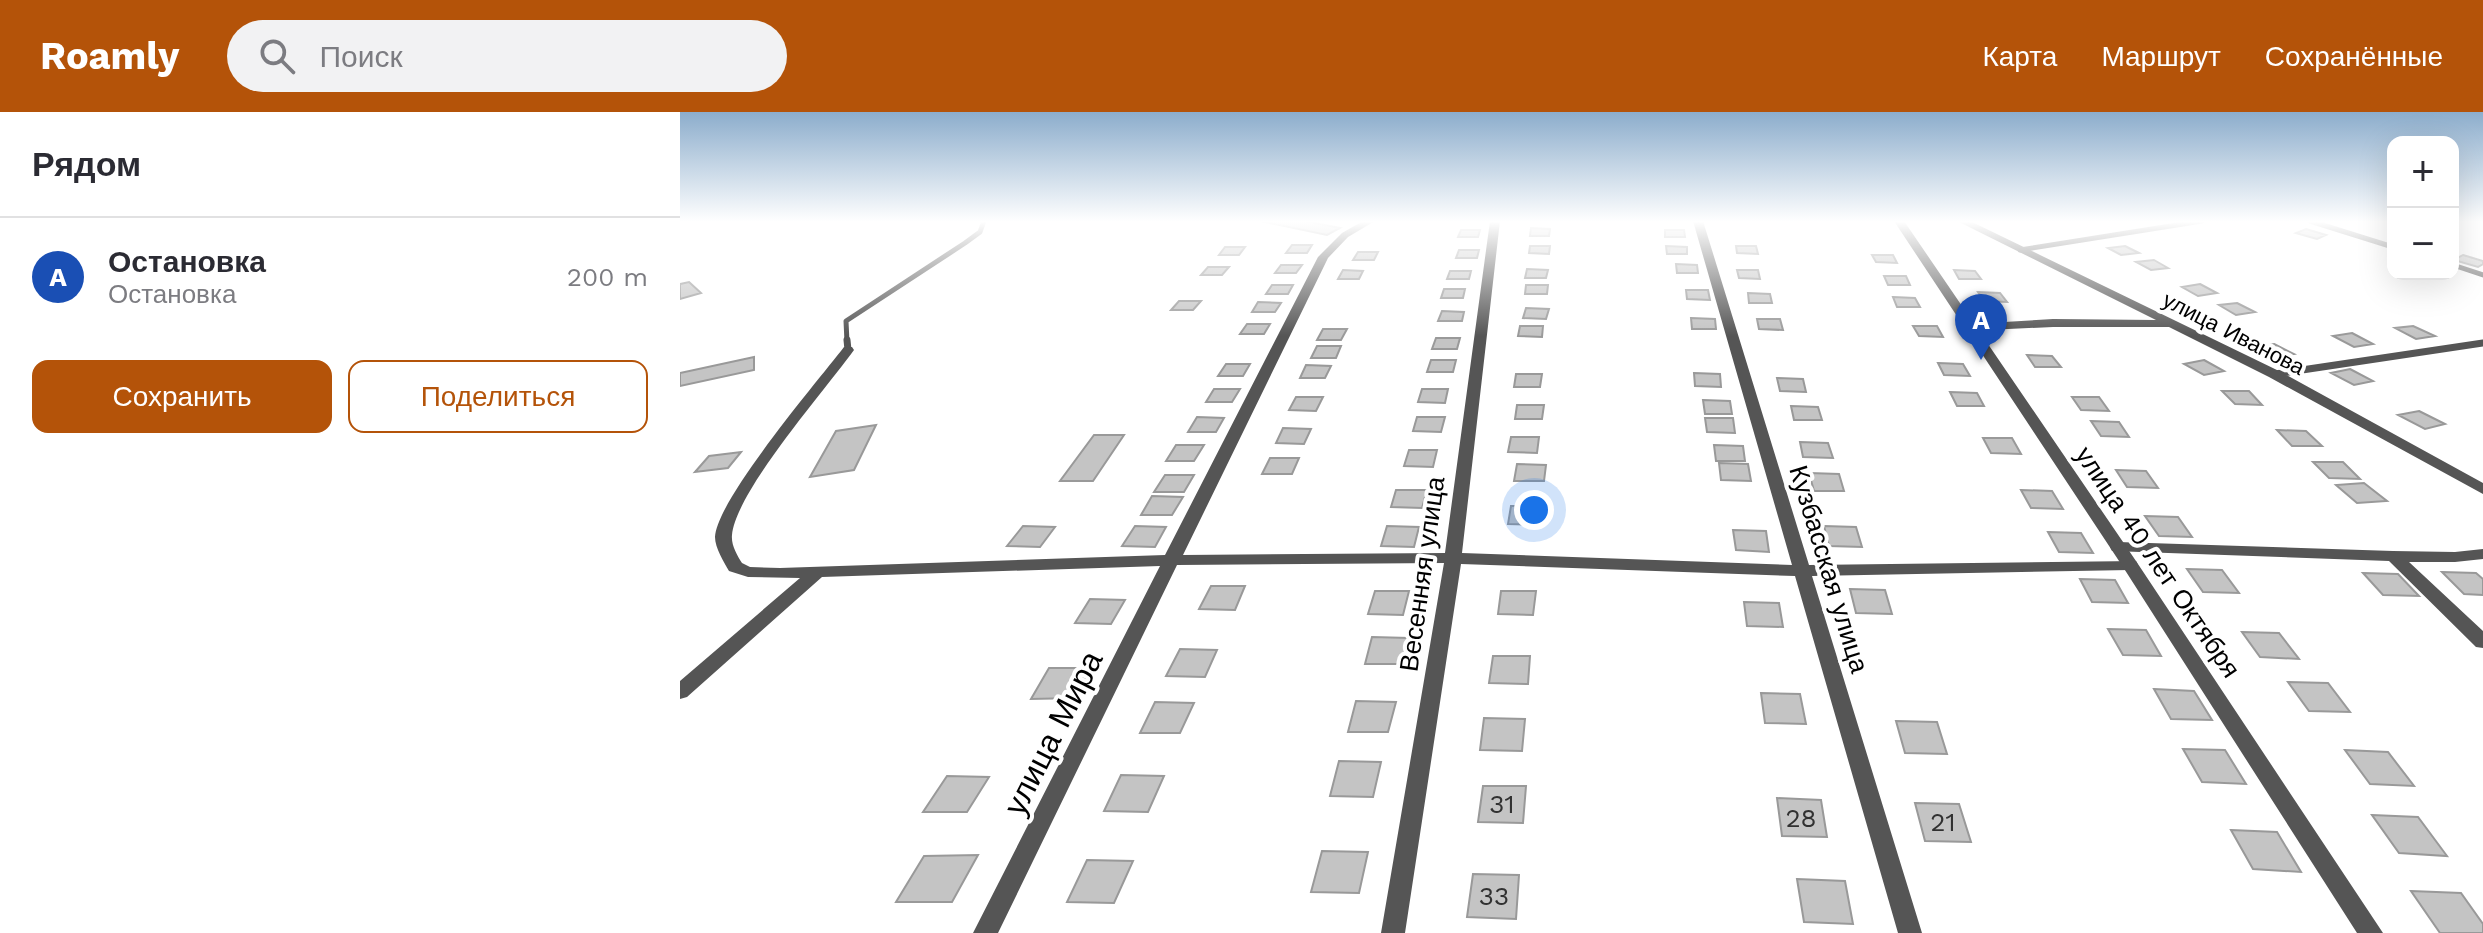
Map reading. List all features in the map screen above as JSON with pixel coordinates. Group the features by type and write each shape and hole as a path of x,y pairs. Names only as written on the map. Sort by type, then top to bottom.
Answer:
{"street":[{"name":"улица Мира","path":"985,933 1322,259"},
{"name":"Весенняя улица","path":"1393,933 1453,558 1490,259"},
{"name":"Кузбасская улица","path":"1709,259 1910,933"},
{"name":"улица 40 лет Октября","path":"1924,259 2130,565 2371,933"},
{"name":"улица Иванова","path":"2039,259 2274,374 2483,489"},
{"path":"1970,328 2053,323 2172,324"},
{"path":"848,350 763,463 728,519 723,537 735,567 748,572 817,572 1174,560 1453,558 1803,571 2130,565"},
{"path":"2118,547 2393,556 2483,554"},
{"path":"2393,556 2483,642"},
{"path":"680,692 817,572"}],"lane":[{"path":"848,350 846,321 940,259"},
{"path":"2459,267 2483,275"},
{"path":"2274,374 2483,343"}],"building":[{"path":"1874,259 1895,259 1897,263 1876,262"},
{"path":"2459,259 2483,261 2478,267 2459,261"},
{"path":"2154,260 2168,268 2151,270 2136,262"},
{"path":"1676,264 1697,265 1698,273 1677,273"},
{"path":"1281,265 1302,265 1296,273 1275,273"},
{"path":"1208,267 1229,267 1222,275 1201,275"},
{"path":"1527,269 1548,270 1546,278 1525,278"},
{"path":"1343,270 1363,271 1359,279 1338,279"},
{"path":"1737,270 1758,270 1760,279 1739,278"},
{"path":"1954,270 1975,271 1981,279 1959,279"},
{"path":"1450,271 1471,271 1469,279 1447,279"},
{"path":"1884,276 1906,276 1910,285 1888,285"},
{"path":"689,282 701,293 680,299 680,284"},
{"path":"2200,284 2217,293 2198,296 2182,287"},
{"path":"1272,285 1293,285 1288,294 1266,294"},
{"path":"1526,285 1548,285 1547,294 1525,294"},
{"path":"1444,289 1465,289 1463,298 1441,298"},
{"path":"1686,290 1708,290 1710,300 1687,299"},
{"path":"1978,292 2000,293 2007,302 1984,301"},
{"path":"1748,293 1770,294 1772,303 1749,303"},
{"path":"1893,297 1915,298 1920,307 1897,307"},
{"path":"1179,301 1201,301 1193,310 1171,310"},
{"path":"1258,302 1281,303 1275,312 1252,312"},
{"path":"2237,303 2255,312 2236,315 2219,305"},
{"path":"1526,308 1549,309 1546,319 1523,318"},
{"path":"1442,311 1464,312 1462,321 1438,321"},
{"path":"1691,318 1715,319 1716,329 1692,329"},
{"path":"1757,319 1780,319 1783,330 1759,329"},
{"path":"1247,324 1270,324 1264,334 1240,334"},
{"path":"1520,326 1543,326 1542,337 1518,336"},
{"path":"1913,326 1937,326 1943,337 1919,336"},
{"path":"2413,326 2435,336 2416,339 2395,328"},
{"path":"1323,329 1347,329 1341,340 1317,340"},
{"path":"2352,333 2373,344 2354,347 2333,336"},
{"path":"1436,338 1460,338 1457,349 1432,349"},
{"path":"2274,344 2294,354 2274,358 2254,347"},
{"path":"1317,346 1341,346 1336,358 1311,358"},
{"path":"2027,355 2052,356 2061,367 2035,367"},
{"path":"754,357 754,370 680,386 680,373"},
{"path":"1431,360 1456,360 1453,372 1427,372"},
{"path":"2204,360 2224,371 2204,375 2184,364"},
{"path":"1938,363 1963,364 1970,376 1944,375"},
{"path":"1226,364 1250,364 1243,376 1218,376"},
{"path":"1306,365 1331,366 1325,378 1300,378"},
{"path":"2350,369 2373,381 2354,385 2331,373"},
{"path":"1694,373 1720,374 1721,387 1695,386"},
{"path":"1516,374 1542,374 1540,387 1514,387"},
{"path":"1777,378 1803,379 1806,392 1780,391"},
{"path":"1214,389 1240,389 1232,402 1206,402"},
{"path":"1422,389 1448,389 1445,403 1418,402"},
{"path":"2222,391 2249,391 2262,405 2235,404"},
{"path":"1950,392 1977,393 1984,406 1957,406"},
{"path":"1296,397 1323,397 1316,411 1289,410"},
{"path":"2072,397 2099,397 2109,411 2081,410"},
{"path":"1703,400 1730,401 1732,414 1705,414"},
{"path":"1517,405 1544,405 1542,419 1515,419"},
{"path":"1791,406 1818,407 1822,420 1794,420"},
{"path":"2419,411 2445,424 2425,429 2398,415"},
{"path":"1197,417 1224,418 1216,432 1188,432"},
{"path":"1417,417 1445,417 1441,432 1413,431"},
{"path":"1705,418 1733,418 1735,433 1707,432"},
{"path":"2091,421 2119,422 2129,437 2101,436"},
{"path":"876,425 854,470 810,477 836,431"},
{"path":"1283,428 1311,429 1304,444 1276,443"},
{"path":"2277,430 2306,431 2322,446 2292,446"},
{"path":"1094,435 1124,435 1093,481 1060,481"},
{"path":"1511,437 1539,437 1537,453 1508,452"},
{"path":"1983,438 2012,438 2021,454 1991,453"},
{"path":"1800,442 1828,443 1833,458 1803,457"},
{"path":"1176,445 1204,445 1194,461 1166,461"},
{"path":"1714,445 1743,446 1745,461 1716,461"},
{"path":"1409,450 1437,450 1433,467 1404,466"},
{"path":"741,452 728,468 695,472 709,456"},
{"path":"1270,458 1299,458 1292,474 1262,474"},
{"path":"2313,462 2343,462 2360,479 2329,478"},
{"path":"1719,463 1748,464 1751,481 1721,480"},
{"path":"1517,464 1546,465 1544,481 1514,481"},
{"path":"2116,470 2146,471 2158,488 2127,487"},
{"path":"1809,473 1839,474 1844,491 1814,491"},
{"path":"1165,475 1194,475 1184,492 1154,492"},
{"path":"2364,483 2387,501 2357,503 2336,485"},
{"path":"1396,490 1427,490 1422,508 1391,507"},
{"path":"2021,490 2052,491 2063,509 2031,508"},
{"path":"1152,496 1183,497 1172,515 1141,515"},
{"path":"1511,506 1542,506 1540,525 1508,524"},
{"path":"2145,516 2178,517 2192,537 2159,536"},
{"path":"1023,526 1055,527 1040,547 1007,546"},
{"path":"1135,526 1166,527 1155,547 1122,546"},
{"path":"1387,526 1419,527 1414,547 1381,546"},
{"path":"1824,526 1856,527 1862,547 1829,546"},
{"path":"1733,530 1766,531 1769,552 1736,550"},
{"path":"2048,532 2081,533 2093,553 2059,552"},
{"path":"2187,569 2222,570 2239,593 2203,592"},
{"path":"2442,572 2476,573 2483,579 2483,595 2464,594"},
{"path":"2363,573 2398,574 2419,596 2383,595"},
{"path":"2080,579 2115,580 2128,603 2092,602"},
{"path":"1211,586 1245,586 1235,610 1199,609"},
{"path":"1850,589 1885,590 1892,614 1856,613"},
{"path":"1375,591 1409,591 1403,615 1368,614"},
{"path":"1501,591 1536,591 1533,615 1498,614"},
{"path":"1090,599 1125,600 1111,624 1075,623"},
{"path":"1744,602 1779,603 1783,627 1747,626"},
{"path":"2108,629 2146,630 2161,656 2123,655"},
{"path":"2242,632 2279,633 2299,659 2260,657"},
{"path":"1372,637 1409,638 1403,664 1365,664"},
{"path":"1180,649 1217,650 1205,677 1166,676"},
{"path":"1493,656 1530,656 1528,684 1489,683"},
{"path":"1049,668 1092,668 1076,698 1031,699"},
{"path":"2288,682 2328,683 2350,712 2309,711"},
{"path":"2154,689 2194,691 2212,720 2171,719"},
{"path":"1761,693 1800,694 1806,724 1765,723"},
{"path":"1356,701 1396,702 1388,732 1348,732"},
{"path":"1155,702 1194,703 1180,733 1140,733"},
{"path":"1484,718 1525,719 1522,751 1480,750"},
{"path":"1896,721 1937,722 1947,754 1905,753"},
{"path":"2183,749 2225,750 2246,784 2202,782"},
{"path":"2345,750 2388,752 2414,786 2370,784"},
{"path":"1339,761 1381,762 1373,797 1330,796"},
{"path":"1121,775 1164,776 1148,812 1104,811"},
{"path":"947,776 989,777 967,812 923,812"},
{"path":"1483,786 1526,786 1523,823 1478,822"},
{"path":"1777,798 1821,800 1827,837 1782,836"},
{"path":"1915,803 1959,804 1971,842 1925,841"},
{"path":"2372,815 2418,817 2447,856 2399,853"},
{"path":"2231,830 2277,832 2301,872 2253,869"},
{"path":"1322,851 1368,852 1359,893 1311,892"},
{"path":"978,855 952,902 896,902 924,856"},
{"path":"1087,860 1133,861 1114,903 1067,902"},
{"path":"1473,874 1519,875 1516,919 1467,917"},
{"path":"1797,879 1845,881 1853,924 1804,922"},
{"path":"2411,891 2461,893 2483,924 2483,933 2440,933"}],"place":[{"name":"Остановка","path":"1981,360"}]}
